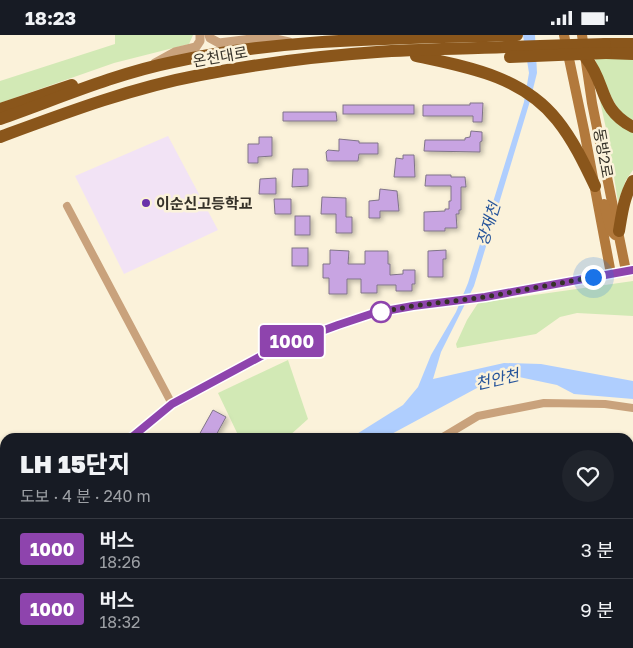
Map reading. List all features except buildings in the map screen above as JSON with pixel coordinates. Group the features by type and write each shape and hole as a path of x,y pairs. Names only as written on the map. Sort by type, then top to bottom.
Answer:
{"highway":[{"name":"온천대로","path":"0,137 78,108 155,85 199,75 309,59 396,51 506,46 517,35"},
{"name":"온천대로","path":"0,119 145,68 211,54 296,44 404,36 506,46 606,48 633,44"},
{"path":"606,48 633,54"},
{"path":"396,51 463,66 507,81 524,91 543,105 557,120 581,158 594,186"},
{"path":"586,58 595,69 610,109 633,127"},
{"path":"0,145 168,88 199,75"},
{"path":"0,109 30,97 86,81 104,82"},
{"path":"619,231 622,208 627,191 633,181"}],"main road":[{"name":"동방2로","path":"582,36 592,103 619,231 630,271"},
{"name":"동방2로","path":"564,37 592,171 610,274"},
{"path":"592,171 601,193 611,231 615,235 619,231"}],"street":[{"path":"145,68 175,52 196,47 200,41 200,35"},
{"path":"209,35 210,38 219,43 266,37 296,44"},
{"path":"67,207 172,404"},
{"path":"137,433 172,404 278,347 374,313 485,297 630,271"},
{"path":"450,433 478,416 544,403 605,404 633,408"}],"shaded area":[{"name":"이순신고등학교","path":"168,136 218,230 124,274 75,176"}],"green space":[{"path":"115,35 193,35 189,44 114,63 0,103 0,81 115,44"},
{"path":"595,58 633,58 633,123 620,113 598,71"},
{"path":"598,92 633,131 633,170 626,180 618,202 607,133"},
{"path":"633,281 633,316 577,313 560,317 536,334 457,348 456,344 467,320 478,303"},
{"path":"288,360 308,419 292,433 237,433 218,393"}],"water":[{"path":"523,35 535,35 537,73 530,101 474,286 441,352 433,379 504,363 541,364 633,381 633,399 574,394 557,385 519,377 477,388 393,433 358,433 403,405 418,387 431,355 456,312 468,283 524,102 529,73"}],"bus line":[{"name":"1000","path":"137,433 172,404 278,347 374,313 485,297 633,270"}],"place":[{"name":"이순신고등학교","path":"146,203"}],"route":[{"path":"381,312 374,313 485,297 593,277"}],"water label":[{"name":"장재천","path":"488,224"},
{"name":"천안천","path":"497,379"}]}
